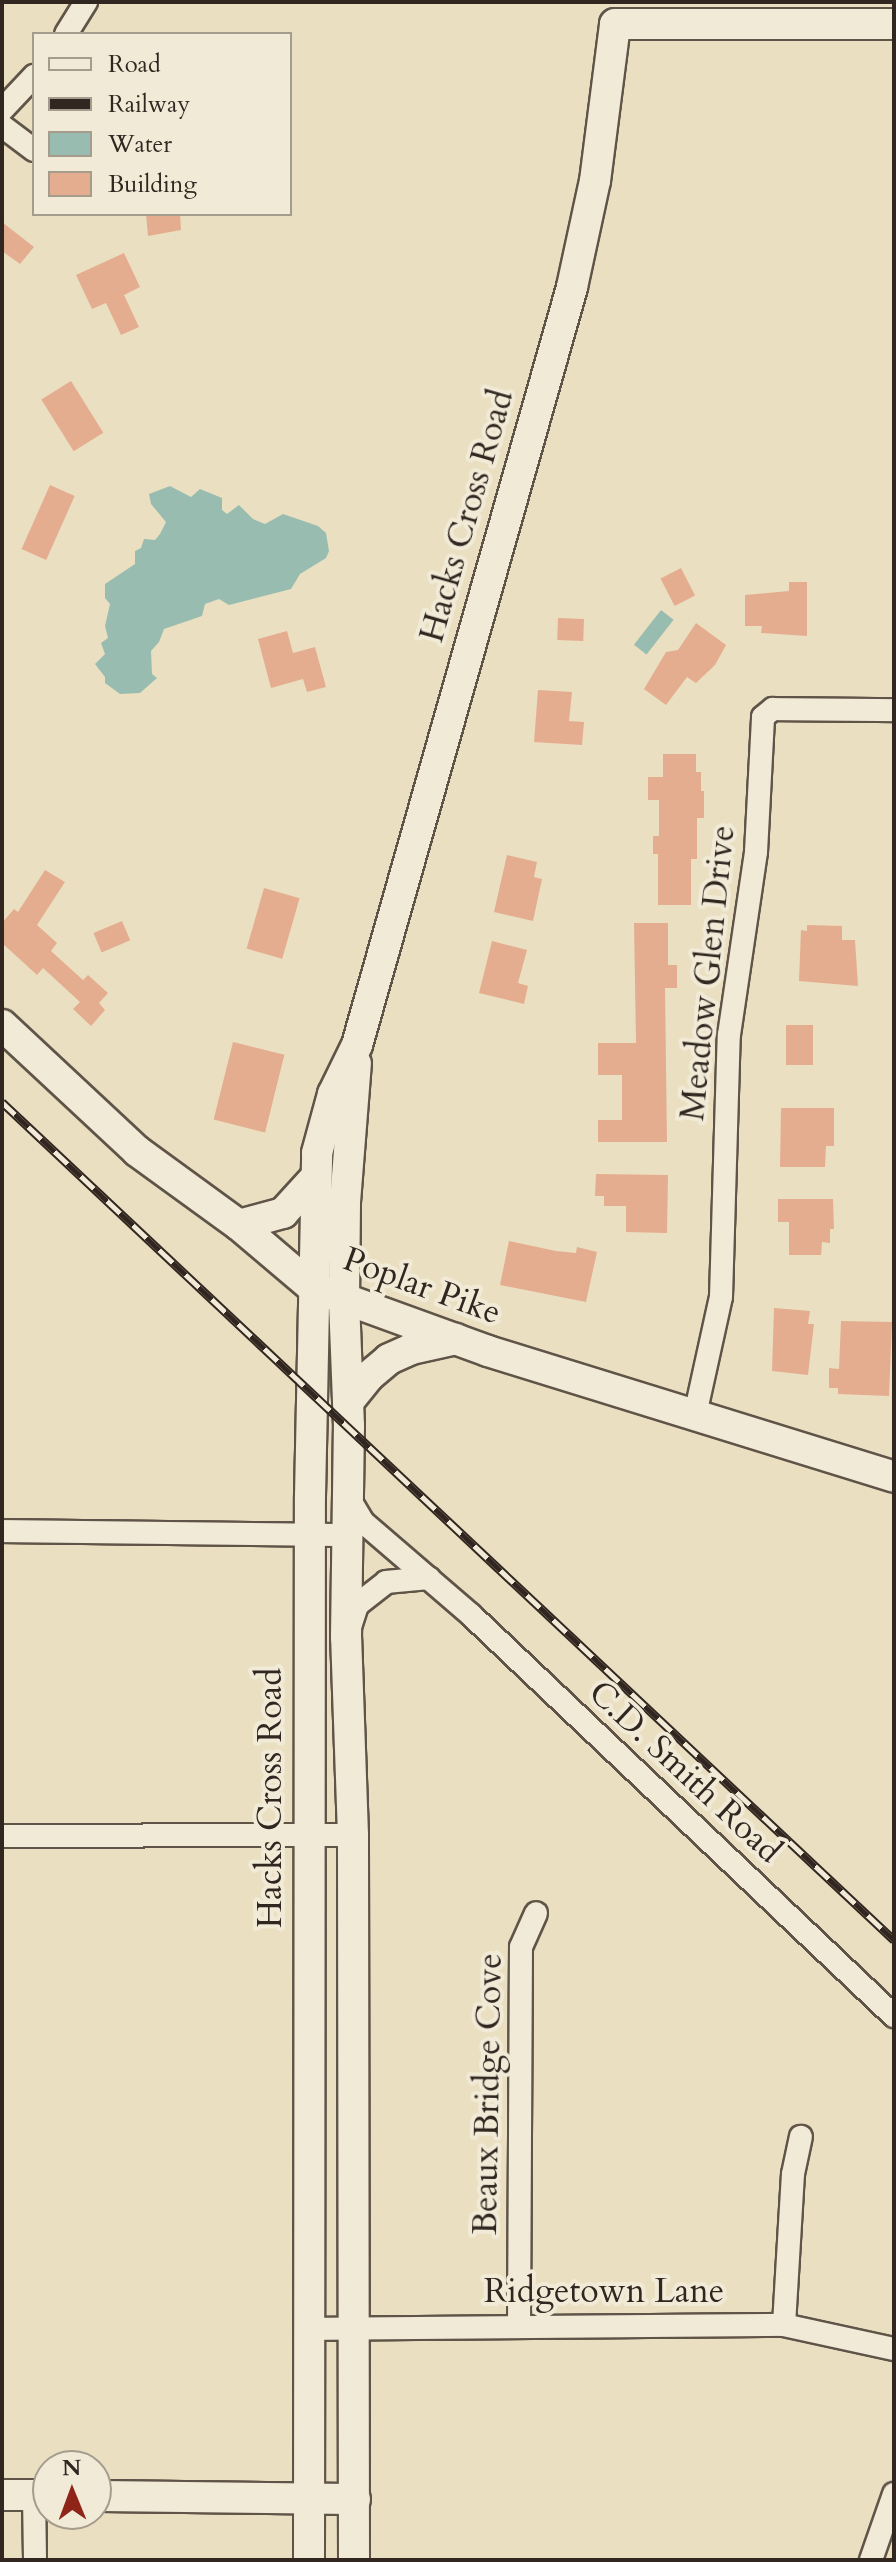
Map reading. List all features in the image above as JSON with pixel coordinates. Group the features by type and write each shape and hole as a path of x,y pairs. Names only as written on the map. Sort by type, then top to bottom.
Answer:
{"main road":[{"path":"616,13 894,24"},
{"name":"Hacks Cross Road","path":"309,2560 308,1836 312,1287 317,1153 333,1094 357,1045 572,287 595,181 616,13"},
{"name":"Poplar Pike","path":"2,1025 137,1151 239,1225 312,1287 458,1339 894,1477"},
{"name":"Hacks Cross Road","path":"354,2560 353,1835 346,1637 348,1402 344,1299 345,1202 357,1045"},
{"path":"239,1225 283,1213 315,1178"},
{"path":"348,1402 389,1359 411,1349 458,1339"},
{"path":"2,2495 32,2495"},
{"path":"112,2496 355,2499"}],"street":[{"path":"67,32 86,2"},
{"path":"2,110 32,78"},
{"path":"2,126 32,148"},
{"name":"Meadow Glen Drive","path":"695,1415 721,1297 729,1035 756,852 763,717 773,709 894,710"},
{"name":"C.D. Smith Road","path":"348,1497 363,1522 429,1578 894,2016"},
{"path":"2,1531 347,1535"},
{"path":"346,1637 357,1605 386,1582 429,1578"},
{"path":"2,1836 353,1835"},
{"name":"Beaux Bridge Cove","path":"519,2327 521,1947 536,1913"},
{"path":"784,2325 793,2174 801,2137"},
{"name":"Ridgetown Lane","path":"311,2329 784,2325 894,2349"},
{"path":"871,2560 894,2494"},
{"path":"35,2560 38,2530"}],"water":[{"path":"170,486 191,497 200,489 222,498 222,510 227,514 239,505 253,519 265,524 283,514 318,526 326,533 329,551 326,558 300,574 291,589 229,605 219,599 205,604 202,616 164,629 151,651 152,674 157,678 140,693 120,694 105,683 105,677 95,664 105,654 101,643 108,638 105,626 110,604 105,598 105,584 135,564 135,551 141,548 144,539 155,540 160,534 166,522 151,504 149,494"},
{"path":"661,610 674,620 647,655 634,645"}],"building":[{"path":"146,216 180,216 181,230 148,236"},
{"path":"2,222 34,247 20,264 2,251"},
{"path":"124,253 140,287 124,295 139,327 121,335 106,303 92,309 76,275"},
{"path":"71,381 103,433 74,451 41,400"},
{"path":"50,485 75,496 46,560 22,549"},
{"path":"681,568 695,596 675,606 661,578"},
{"path":"789,582 807,582 807,636 761,633 762,626 745,626 745,595 789,591"},
{"path":"558,618 584,619 583,641 557,640"},
{"path":"696,623 726,645 715,665 696,683 687,677 666,705 644,689 666,652 678,650"},
{"path":"287,631 293,653 315,647 326,687 307,692 303,679 271,688 258,639"},
{"path":"538,690 572,692 569,721 584,722 582,745 534,742"},
{"path":"663,754 696,754 696,772 701,772 704,818 697,818 697,859 691,859 691,905 658,905 658,854 653,854 653,836 659,836 659,800 648,800 648,777 663,777"},
{"path":"507,855 537,862 534,877 542,879 533,921 494,912"},
{"path":"45,870 65,882 37,925 57,943 51,951 83,980 88,975 108,993 99,1003 105,1010 91,1026 73,1009 80,1002 43,968 37,975 2,943 2,923 14,909 18,912"},
{"path":"264,888 300,898 282,959 247,949"},
{"path":"122,921 130,940 102,952 93,933"},
{"path":"634,923 668,923 668,965 677,965 677,988 665,988 667,1142 598,1142 598,1120 622,1120 622,1075 598,1075 598,1043 636,1043"},
{"path":"807,925 842,926 842,940 855,940 858,986 799,981 801,930 807,931"},
{"path":"492,941 527,950 518,983 528,986 524,1004 479,993"},
{"path":"786,1025 813,1025 813,1065 786,1065"},
{"path":"233,1042 284,1055 265,1132 214,1120"},
{"path":"781,1108 834,1108 834,1146 826,1146 825,1167 780,1167"},
{"path":"596,1174 668,1175 667,1233 626,1232 626,1206 604,1206 604,1196 595,1196"},
{"path":"778,1199 833,1199 834,1229 830,1229 830,1243 822,1242 821,1255 789,1255 789,1222 778,1222"},
{"path":"509,1241 556,1251 576,1253 577,1247 597,1252 586,1302 500,1285"},
{"path":"774,1308 810,1311 808,1324 814,1324 808,1375 772,1371"},
{"path":"841,1321 892,1322 889,1396 838,1394 838,1388 829,1388 829,1368 839,1369"}],"railway":[{"path":"2,1102 894,1940"}]}
